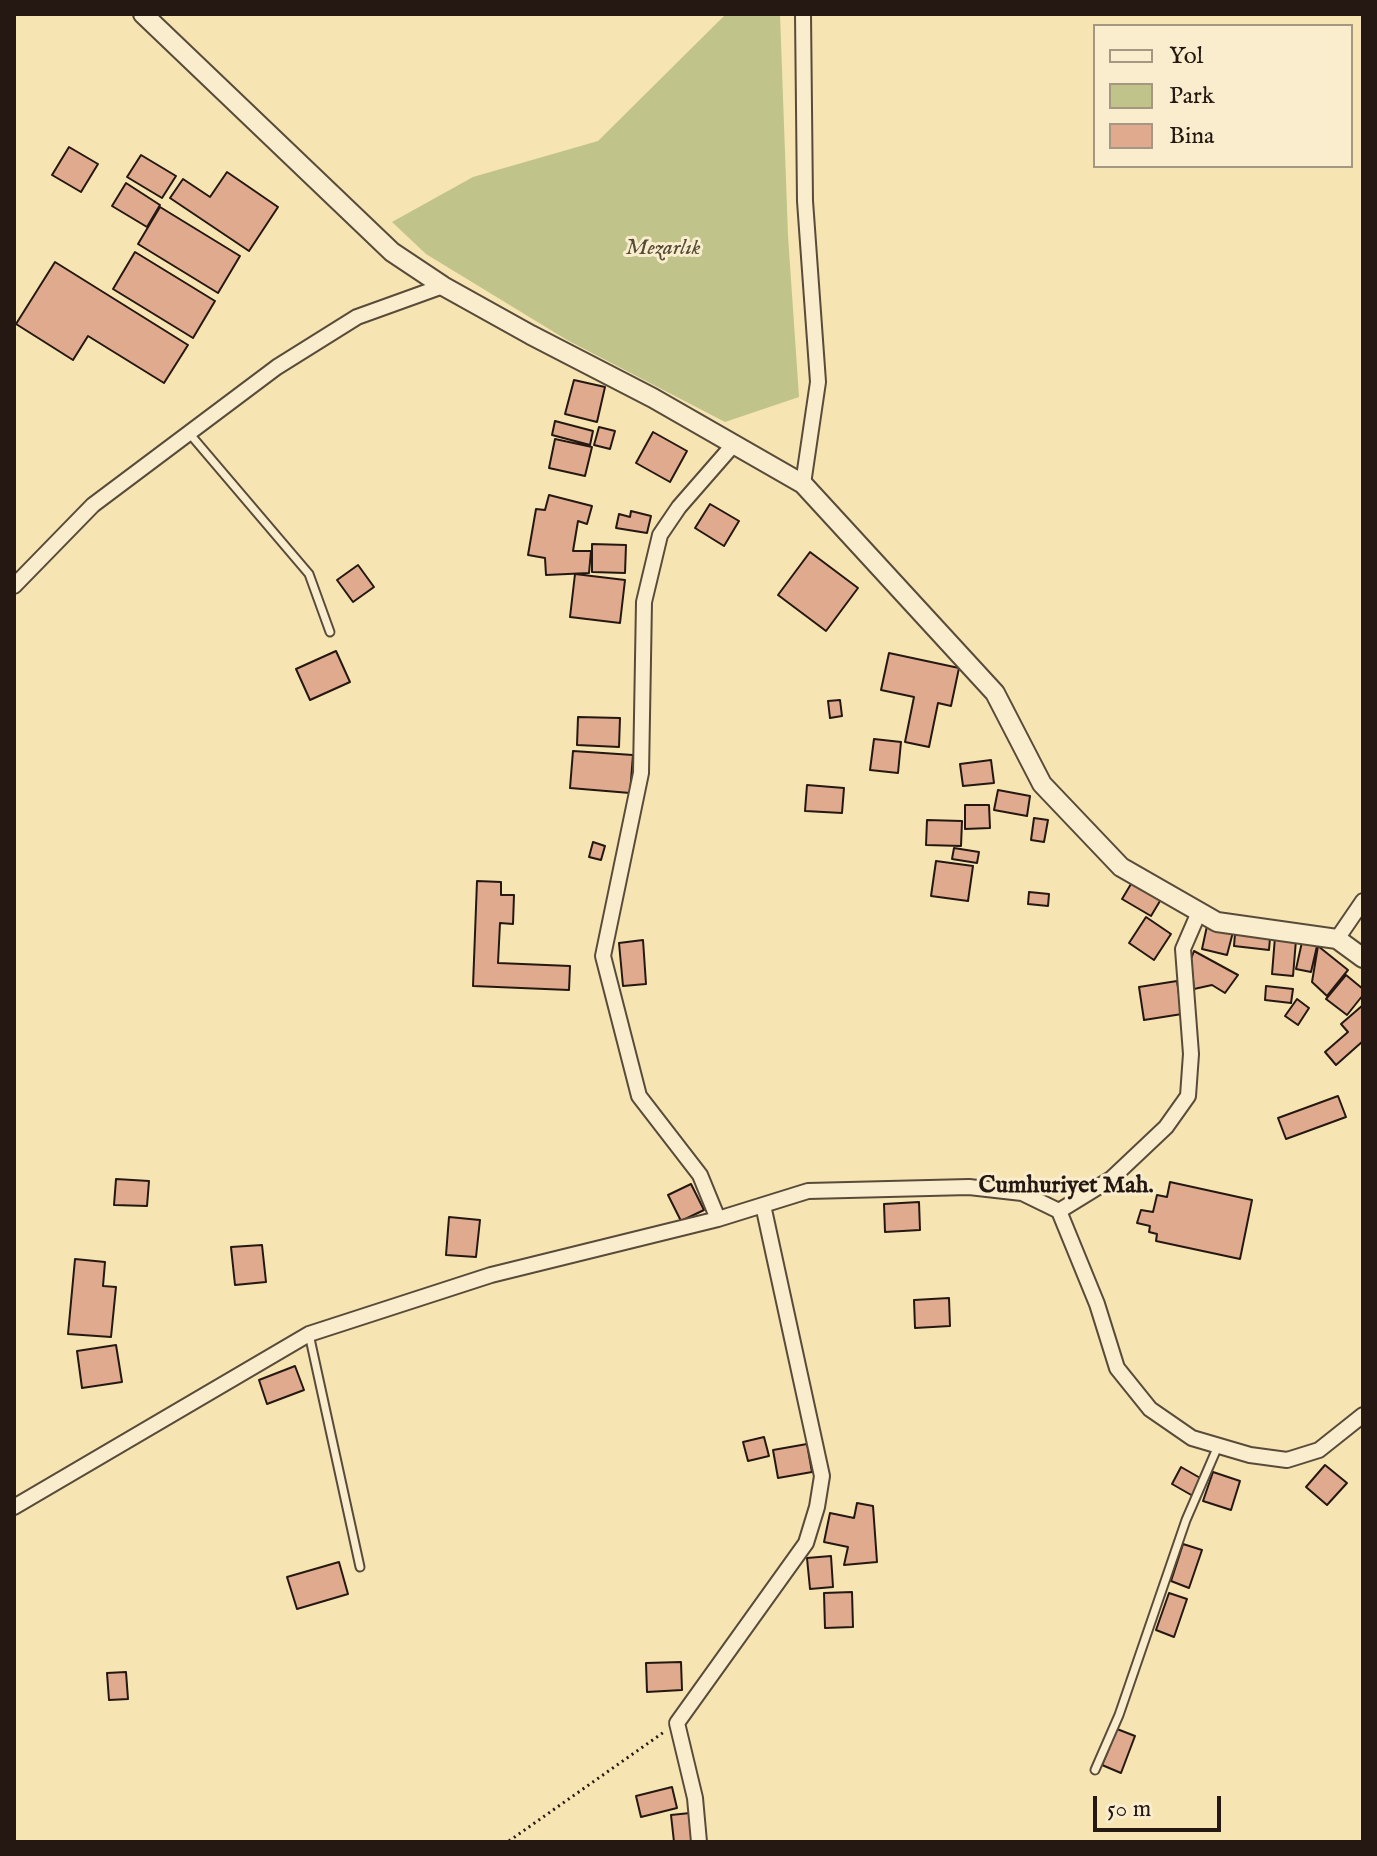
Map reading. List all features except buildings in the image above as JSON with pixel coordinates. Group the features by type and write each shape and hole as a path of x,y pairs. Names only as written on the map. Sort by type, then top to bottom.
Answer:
{"street":[{"path":"143,14 392,252 443,286 653,398 803,484 995,693 1042,784 1121,867 1217,922 1337,939 1363,958"},
{"path":"803,14 805,201 818,382 803,484"},
{"path":"14,586 93,505 277,367 357,317 443,286"},
{"path":"718,1219 700,1175 639,1096 603,956 641,773 644,602 660,535 679,507 734,444"},
{"path":"1337,939 1363,901"},
{"path":"1059,1211 1111,1179 1166,1127 1188,1096 1191,1054 1183,949 1199,912"},
{"path":"14,1507 309,1334 491,1275 718,1219 808,1191 969,1187 1022,1193 1059,1211 1097,1304 1117,1368 1150,1409 1192,1438 1250,1455 1287,1460 1319,1450 1363,1415"},
{"path":"699,1842 695,1798 677,1723 806,1543 822,1476 763,1205"}],"lane":[{"path":"189,433 309,574 330,632"},
{"path":"309,1334 360,1567"},
{"path":"1095,1770 1119,1715 1186,1520 1218,1446"}],"path":[{"path":"509,1841 677,1723"}],"green space":[{"name":"Mezarlık","path":"726,14 780,14 788,236 799,397 725,422 567,340 426,254 392,222 473,177 598,141"}],"district":[{"name":"Cumhuriyet Mah.","path":"1066,1187"}]}
